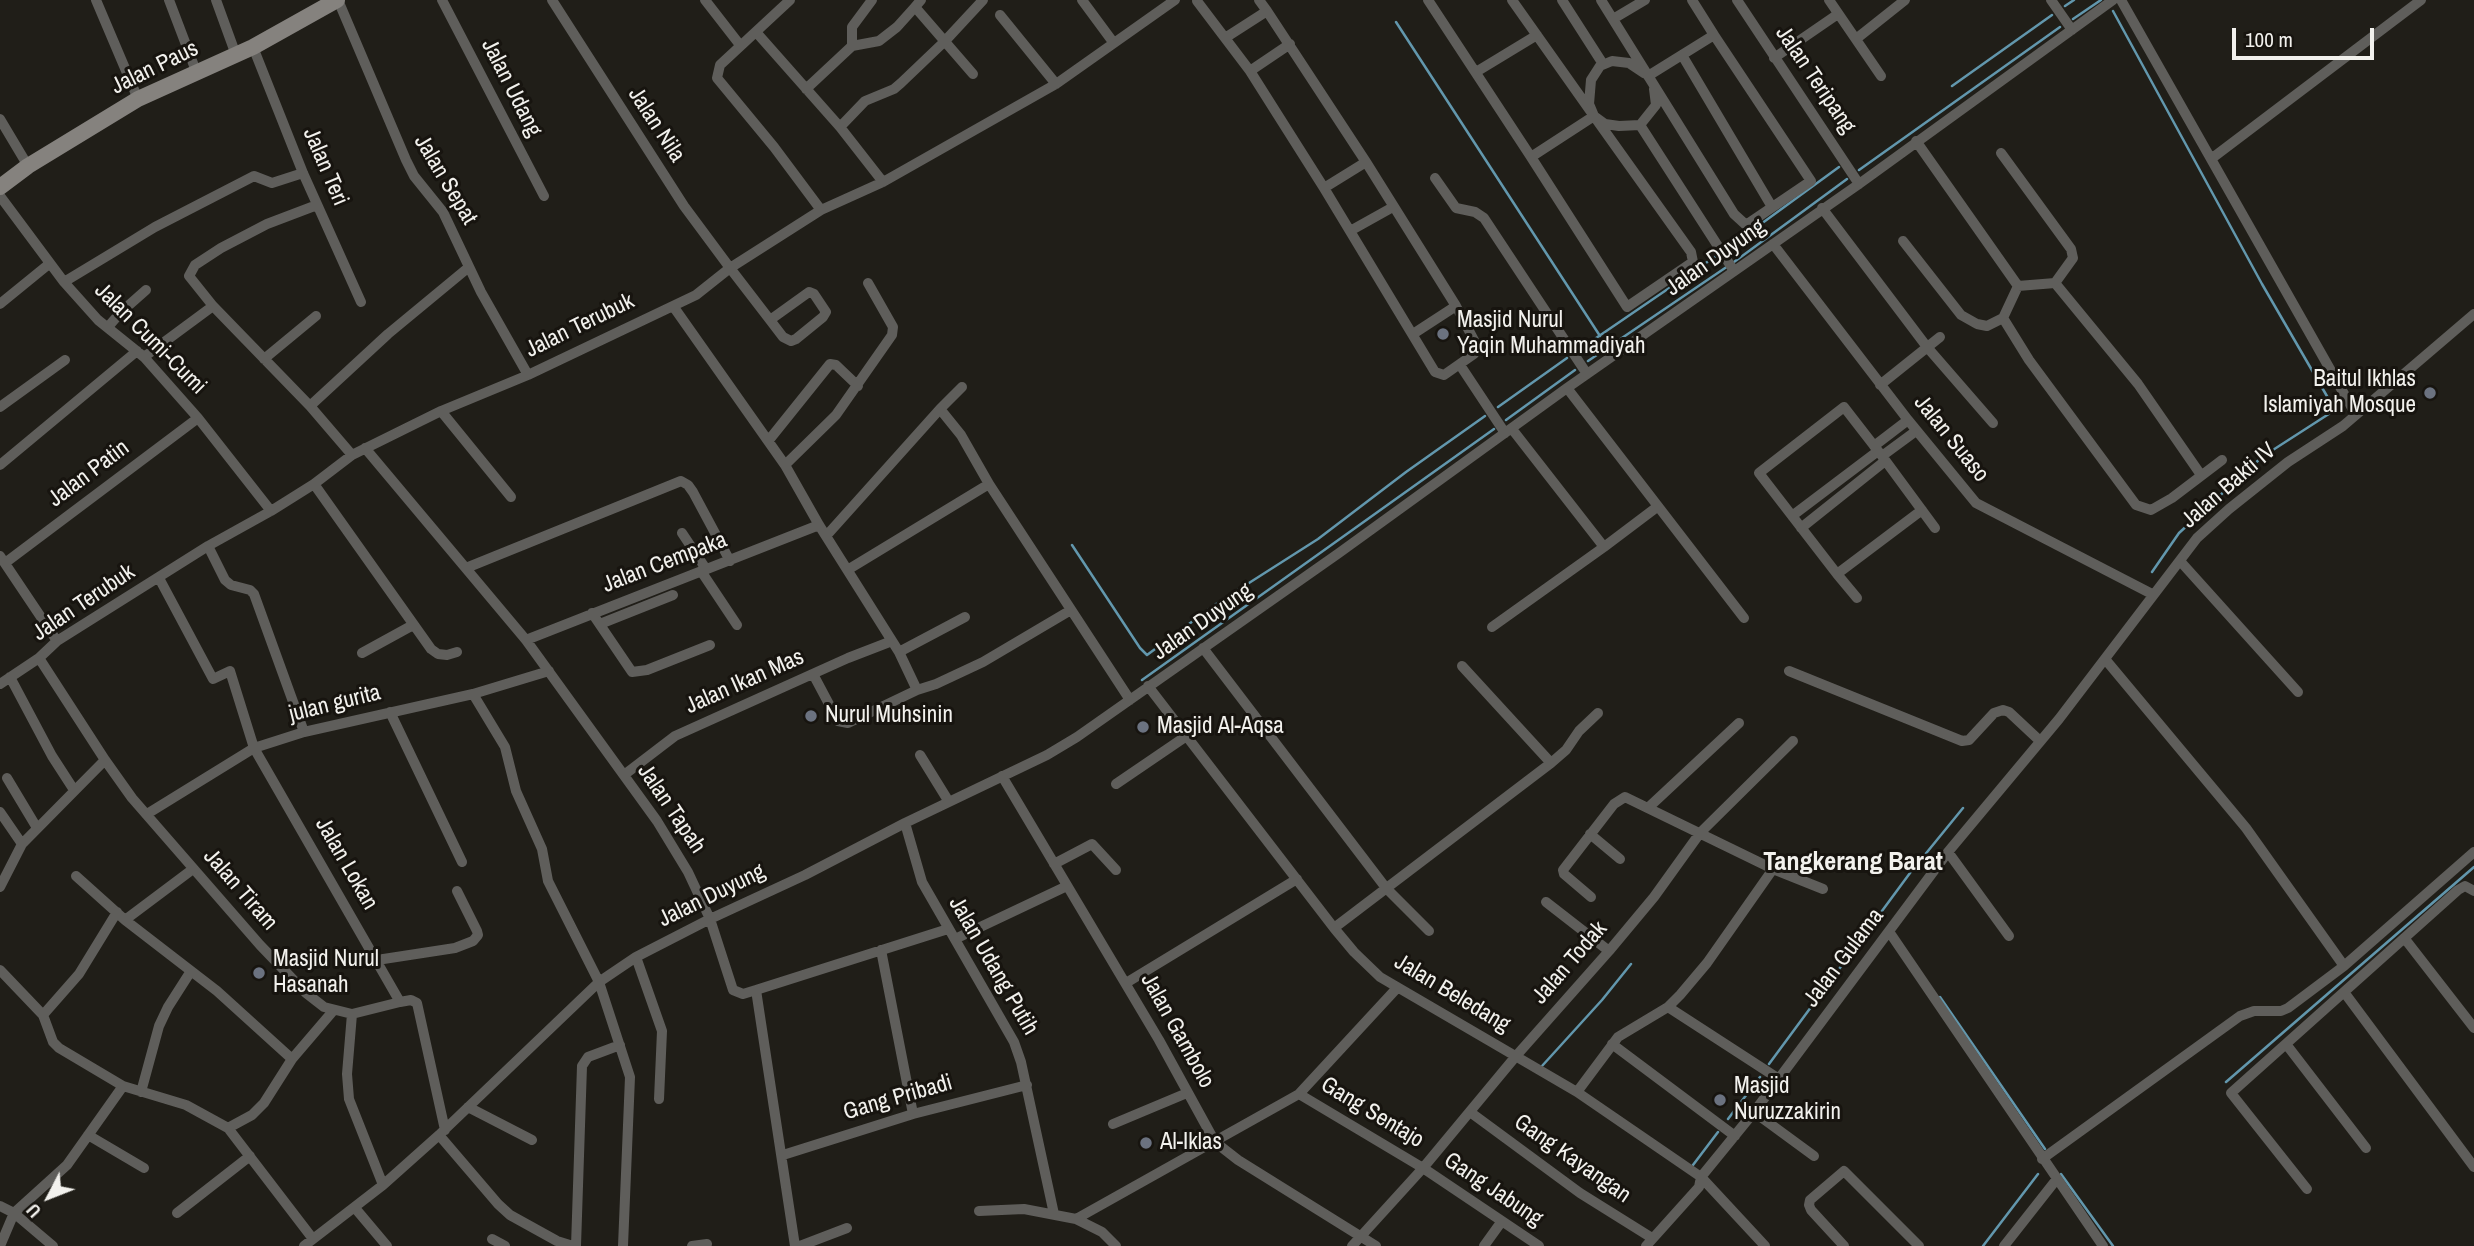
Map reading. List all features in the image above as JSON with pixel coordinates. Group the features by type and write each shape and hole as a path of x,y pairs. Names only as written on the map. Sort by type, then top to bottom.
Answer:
{"main road":[{"name":"Jalan Paus","path":"0,187 28,166 138,99 253,47 337,0"}],"street":[{"path":"96,0 138,99"},
{"path":"169,0 197,71"},
{"path":"216,0 236,55"},
{"name":"Jalan Sepat","path":"337,0 405,160 414,176 443,212 481,292 528,375"},
{"name":"Jalan Udang","path":"442,0 544,196"},
{"name":"Jalan Nila","path":"552,0 684,206 769,320 783,337 791,341 826,312 814,294 809,292 769,320"},
{"path":"790,0 720,65 717,78 821,210"},
{"path":"852,46 852,26 872,0"},
{"path":"840,127 865,101 894,89 946,41 983,0"},
{"path":"1082,0 1113,42"},
{"name":"Jalan Terubuk","path":"5,680 39,658 57,641 208,546 314,484 352,455 441,411 528,375 696,295 730,268 821,210 883,182 1056,84 1175,0"},
{"path":"1197,1 1250,71 1437,374 1444,375 1474,354 1476,348 1456,306 1366,162 1259,0"},
{"path":"1429,0 1627,307 1693,262 1691,252 1512,0"},
{"path":"1562,0 1603,64"},
{"path":"1601,0 1734,214 1746,225 1811,181 1692,0"},
{"path":"1613,19 1645,0"},
{"path":"1830,0 1881,76"},
{"path":"1856,39 1905,0"},
{"path":"2051,0 2072,30"},
{"name":"Jalan Duyung","path":"309,1243 383,1185 442,1132 599,982 636,957 710,919 1047,755 1509,431 1587,373 1727,261 1773,244 2113,0"},
{"path":"2121,0 2356,415"},
{"path":"2211,159 2421,0"},
{"name":"Jalan Teripang","path":"1741,1 1774,58 1859,184"},
{"path":"709,2 740,45"},
{"path":"806,89 852,46 878,40 897,27 918,4 973,74"},
{"path":"1225,38 1267,11"},
{"path":"1774,58 1838,14"},
{"path":"1000,15 1056,84"},
{"path":"756,32 840,127 883,182"},
{"path":"1476,72 1537,35"},
{"path":"1648,76 1714,35"},
{"path":"1250,71 1290,44"},
{"name":"Jalan Teri","path":"253,47 303,173 361,302"},
{"path":"1682,55 1772,207"},
{"path":"1612,61 1629,63 1648,76 1656,93 1656,105 1640,125 1605,124 1594,116 1590,104 1591,80 1603,64 1612,61"},
{"path":"1531,157 1594,116"},
{"path":"0,119 28,166"},
{"path":"1640,125 1727,261"},
{"path":"1916,141 2018,286"},
{"path":"2001,153 2071,249 2073,258 2055,283 2018,286"},
{"path":"1324,188 1366,162"},
{"path":"64,282 155,227 254,176 272,183 303,173"},
{"path":"1435,178 1451,204 1484,218 1587,373"},
{"name":"Jalan Cumi-Cumi","path":"0,196 64,282 98,320 140,354 198,418 271,511"},
{"path":"317,205 267,224 221,248 195,265 188,276 213,306 310,406 352,455"},
{"path":"1350,231 1393,207"},
{"path":"1822,208 1927,347 1993,423"},
{"path":"1903,241 1961,315 1977,324 1987,326 2003,318 2018,286"},
{"name":"Jalan Suaso","path":"1773,244 1916,431 1976,503 2152,594"},
{"path":"0,304 49,264"},
{"path":"310,406 388,334 469,267"},
{"path":"785,465 822,431 858,386 892,335 893,327 868,283"},
{"path":"2055,283 2138,384 2201,475"},
{"path":"108,327 146,290"},
{"path":"0,465 140,354 213,306"},
{"path":"673,306 785,465 899,652 917,690"},
{"path":"1413,334 1456,306"},
{"name":"Jalan Bakti IV","path":"2152,594 2197,538 2229,509 2288,462 2356,415 2474,314"},
{"path":"264,359 316,316"},
{"path":"2003,318 2029,360 2136,505 2151,510 2172,498 2222,460"},
{"path":"1880,385 1940,337"},
{"path":"0,407 65,360"},
{"path":"769,440 830,365 836,365 858,386"},
{"path":"1460,365 1509,431 1604,547"},
{"path":"827,535 961,387"},
{"path":"1567,388 1744,618"},
{"path":"1857,598 1759,474 1844,407 1935,528"},
{"path":"940,409 965,442 989,484 1129,700"},
{"path":"441,411 511,497"},
{"name":"Jalan Patin","path":"2,560 198,418"},
{"path":"1801,528 1880,453 1908,420"},
{"path":"1792,516 1880,453 1916,431"},
{"name":"Jalan Tapah","path":"365,448 549,671 674,845 710,919 733,990 743,994 756,990"},
{"path":"466,568 681,481 692,492 730,561"},
{"path":"314,484 431,649 438,654 457,652"},
{"path":"849,569 989,484"},
{"path":"1492,628 1657,507"},
{"path":"1837,574 1922,510"},
{"name":"Jalan Cempaka","path":"526,640 820,525"},
{"path":"682,533 737,625"},
{"path":"208,546 225,580 254,594 304,732"},
{"path":"2,560 57,641"},
{"path":"2180,561 2298,692"},
{"name":"Jalan Lokan","path":"159,578 213,679 230,671 254,748 400,1002"},
{"name":"Jalan Gulama","path":"1649,1242 1699,1187 1701,1177 1754,1112 1948,852 2105,659 2152,594"},
{"path":"600,625 673,595"},
{"path":"637,596 642,607"},
{"path":"813,674 838,722 848,723 982,662 1071,610"},
{"path":"592,613 628,669 637,673 709,645"},
{"path":"899,652 965,617"},
{"path":"362,653 412,625"},
{"name":"Jalan Ikan Mas","path":"624,775 675,736 892,641"},
{"path":"1203,648 1386,888 1429,930"},
{"name":"Jalan Tiram","path":"39,658 105,760 193,869 306,993 332,1011 352,1014"},
{"path":"2105,659 2246,828 2344,966"},
{"path":"1462,666 1551,764"},
{"name":"julan gurita","path":"147,814 254,748 304,732 473,694 549,671"},
{"path":"1789,671 1962,741 1969,740 1994,713 2003,710 2009,712 2040,741"},
{"path":"5,680 74,790"},
{"name":"Jalan Beledang","path":"1148,686 1334,928 1370,967 1397,988 1577,1092 1701,1177 1765,1246"},
{"path":"473,694 505,747 516,791 542,849 552,891 599,982 630,1077 623,1246"},
{"path":"390,712 462,862"},
{"path":"1334,928 1551,764 1598,713"},
{"path":"1649,807 1739,723"},
{"path":"1116,784 1185,737"},
{"name":"Jalan Todak","path":"1352,1246 1423,1168 1516,1056 1609,951 1654,897 1700,833 1793,741"},
{"path":"920,755 949,802"},
{"path":"0,887 22,844 105,760"},
{"name":"Jalan Gambolo","path":"1002,776 1126,983 1215,1142 1238,1160 1376,1246"},
{"path":"7,778 37,828"},
{"path":"1591,897 1562,872 1620,798 1629,798 1773,869 1824,888"},
{"path":"0,812 22,844"},
{"name":"Jalan Udang Putih","path":"905,823 922,882 1010,1033 1027,1085 1054,1214"},
{"path":"1590,834 1620,859"},
{"path":"1054,864 1092,844 1116,870"},
{"path":"1948,852 2009,936"},
{"path":"2042,1158 2240,1016 2254,1011 2281,1011 2288,1008 2344,966 2474,852"},
{"path":"43,1015 84,967 121,916 193,869"},
{"path":"1577,1092 1612,1044 1625,1031 1668,1007 1707,963 1773,869"},
{"path":"76,876 121,916 217,991 292,1059"},
{"path":"1126,983 1297,879"},
{"path":"846,1228 798,1246 756,990 881,950 951,934 1066,886"},
{"path":"2307,1189 2231,1093 2462,887 2468,886 2474,891"},
{"path":"377,960 455,948 473,941 478,935 457,891"},
{"path":"1546,902 1609,951"},
{"path":"1890,933 2103,1246"},
{"path":"2405,939 2474,1028"},
{"path":"881,950 913,1114"},
{"path":"636,957 663,1031 659,1099"},
{"path":"0,970 43,1015 55,1046 123,1086 186,1105 228,1128 309,1243"},
{"path":"141,1092 159,1026 191,971"},
{"path":"1076,1219 1299,1094 1397,988"},
{"path":"2344,992 2474,1167"},
{"path":"383,1185 349,1099 346,1074 352,1014 411,1000 419,1007 442,1132 504,1209 556,1244 575,1246 582,1066 588,1057 620,1045"},
{"path":"1668,1007 1779,1079"},
{"path":"228,1128 252,1115 264,1103 292,1059 332,1011"},
{"path":"1612,1044 1735,1136"},
{"path":"2286,1044 2365,1148"},
{"name":"Gang Pribadi","path":"783,1155 913,1114 1027,1085"},
{"path":"0,1246 14,1213 67,1166 123,1086"},
{"path":"1113,1124 1187,1093"},
{"name":"Gang Sentajo","path":"1299,1094 1423,1168"},
{"path":"468,1107 533,1140"},
{"name":"Gang Kayangan","path":"1470,1112 1649,1242"},
{"path":"1754,1112 1814,1156"},
{"path":"88,1135 144,1168"},
{"path":"177,1213 250,1156"},
{"name":"Gang Jabung","path":"1423,1168 1539,1246"},
{"path":"1844,1246 1809,1205 1810,1200 1844,1171 1919,1246"},
{"path":"2004,1246 2056,1180"},
{"path":"0,1206 14,1213 53,1246"},
{"path":"355,1208 387,1246"},
{"path":"979,1211 1024,1209 1076,1219 1102,1232 1116,1246"},
{"path":"1484,1246 1502,1221"},
{"path":"492,1239 505,1246"},
{"path":"692,1246 707,1244"}],"waterway":[{"path":"2065,6 2074,0"},
{"path":"2073,19 2101,0"},
{"path":"2113,11 2262,284 2335,410 2262,457 2179,533 2152,572"},
{"path":"1952,86 2052,15"},
{"path":"1396,22 1600,336"},
{"path":"1859,170 2060,27"},
{"path":"1724,251 1839,167"},
{"path":"1734,262 1847,179"},
{"path":"1580,349 1719,254"},
{"path":"1588,361 1728,266"},
{"path":"1498,407 1567,358"},
{"path":"1506,420 1575,370"},
{"path":"1072,545 1147,655 1216,604 1318,539 1485,416"},
{"path":"1142,680 1494,429"},
{"path":"1769,1064 1910,873 1963,808"},
{"path":"2226,1082 2474,867"},
{"path":"1542,1066 1631,964"},
{"path":"1940,997 2045,1149"},
{"path":"1728,1119 1760,1077"},
{"path":"1693,1165 1718,1132"},
{"path":"1983,1246 2038,1174"},
{"path":"2061,1174 2113,1246"}],"place":[{"name":"Masjid Nurul Yaqin Muhammadiyah","path":"1443,334"},
{"name":"Baitul Ikhlas Islamiyah Mosque","path":"2430,393"},
{"name":"Nurul Muhsinin","path":"811,716"},
{"name":"Masjid Al-Aqsa","path":"1143,727"},
{"name":"Masjid Nurul Hasanah","path":"259,973"},
{"name":"Masjid Nuruzzakirin","path":"1720,1100"},
{"name":"Al-Iklas","path":"1146,1143"}],"district":[{"name":"Tangkerang Barat","path":"1853,863"}]}
